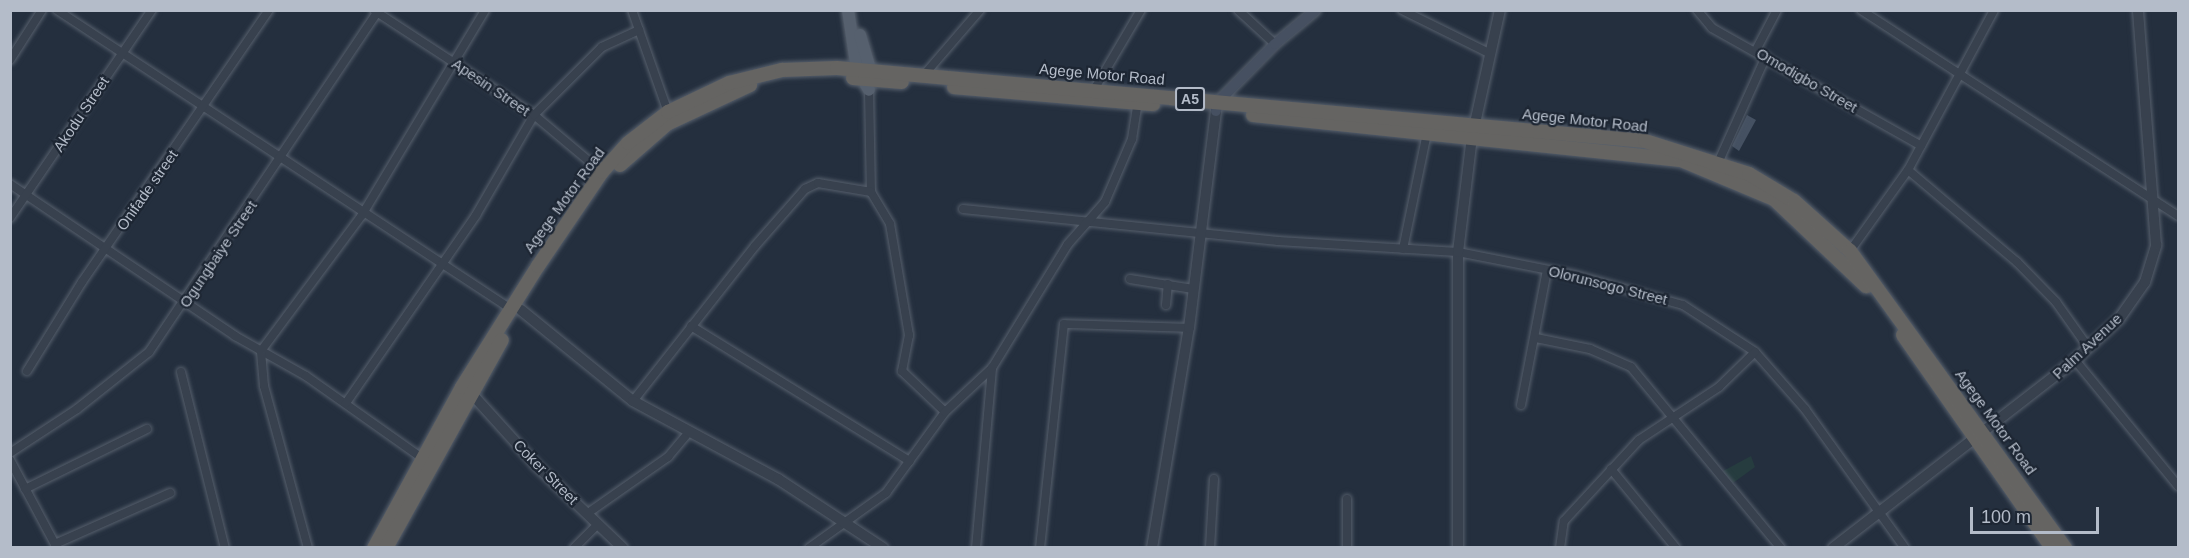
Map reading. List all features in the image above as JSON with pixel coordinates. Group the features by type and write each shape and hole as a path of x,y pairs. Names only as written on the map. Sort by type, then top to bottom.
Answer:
{"highway":[{"name":"Agege Motor Road","path":"374,548 422,458 602,172 628,143 668,112 729,83 782,70 1138,102 1217,106 1473,132 1681,160 1774,199 1856,273 2066,548"},
{"name":"Agege Motor Road","path":"516,309 607,178 667,124 753,84 796,78 924,75 1095,88 1427,133 1473,132 1645,141 1718,163 1794,201 1850,251 1980,437 2052,548"},
{"name":"Agege Motor Road","path":"386,548 466,390"}],"main road":[{"path":"848,10 867,78"},
{"path":"855,10 867,78"},
{"path":"1217,106 1275,44 1316,10"}],"street":[{"path":"10,60 42,10"},
{"path":"57,10 203,110 283,158 362,214 439,264 516,309 633,401 778,479 884,548"},
{"name":"Akodu Street","path":"10,218 152,10"},
{"name":"Onifade street","path":"27,371 106,249 270,10"},
{"path":"308,548 264,386 261,351 362,214 457,64 485,10"},
{"path":"632,10 668,112"},
{"path":"924,75 980,10"},
{"path":"1095,88 1141,10"},
{"path":"1238,10 1275,44"},
{"path":"1402,10 1487,52"},
{"path":"1458,548 1458,252 1473,132 1487,52 1500,10"},
{"name":"Omodigbo Street","path":"1697,10 1712,28 1756,50 1921,146"},
{"path":"1756,50 1778,10"},
{"path":"1861,10 2178,216"},
{"path":"1850,251 1908,170 1994,10"},
{"name":"Palm Avenue","path":"1833,548 1980,437 2075,360 2119,319 2145,282 2156,245 2138,10"},
{"name":"Apesin Street","path":"377,11 534,115 602,172"},
{"name":"Ogungbaiye Street","path":"10,453 133,366 149,352 283,158 377,11"},
{"path":"346,403 439,264 476,215 534,115 602,47 639,30"},
{"path":"1718,163 1766,56"},
{"path":"867,78 871,192 890,224 907,318 909,335 902,371 945,412"},
{"path":"809,548 886,493 945,412 992,368 1068,244 1088,223 1121,172 1138,102"},
{"path":"1152,548 1188,328 1217,106"},
{"path":"1403,249 1427,133"},
{"path":"1908,170 2017,262 2056,302 2088,347"},
{"path":"633,401 691,326 806,189 818,183 871,192"},
{"path":"10,184 261,351 346,403 422,458"},
{"name":"Olorunsogo Street","path":"963,209 1201,233 1458,252 1547,270 1683,305 1755,352 1805,409 1905,548"},
{"path":"1521,405 1536,338 1547,270"},
{"path":"1131,279 1193,289"},
{"path":"1166,305 1168,284"},
{"path":"1040,548 1064,324 1188,328"},
{"path":"691,326 910,461"},
{"path":"1536,338 1590,349 1631,367 1781,548"},
{"path":"1560,548 1564,521 1611,469 1672,416 1719,387 1755,352"},
{"path":"2075,360 2178,485"},
{"path":"976,548 992,368"},
{"path":"181,372 225,548"},
{"name":"Coker Street","path":"466,390 536,465 623,548"},
{"path":"25,489 147,429"},
{"path":"588,513 668,457 689,432"},
{"path":"10,460 56,546 170,493"},
{"path":"1611,469 1676,548"},
{"path":"1210,548 1214,479"},
{"path":"1347,499 1347,548"},
{"path":"574,548 598,524"}],"green space":[{"path":"1751,456 1755,467 1733,483 1723,471"}],"building":[{"path":"1747,115 1756,120 1739,151 1732,146"}]}
